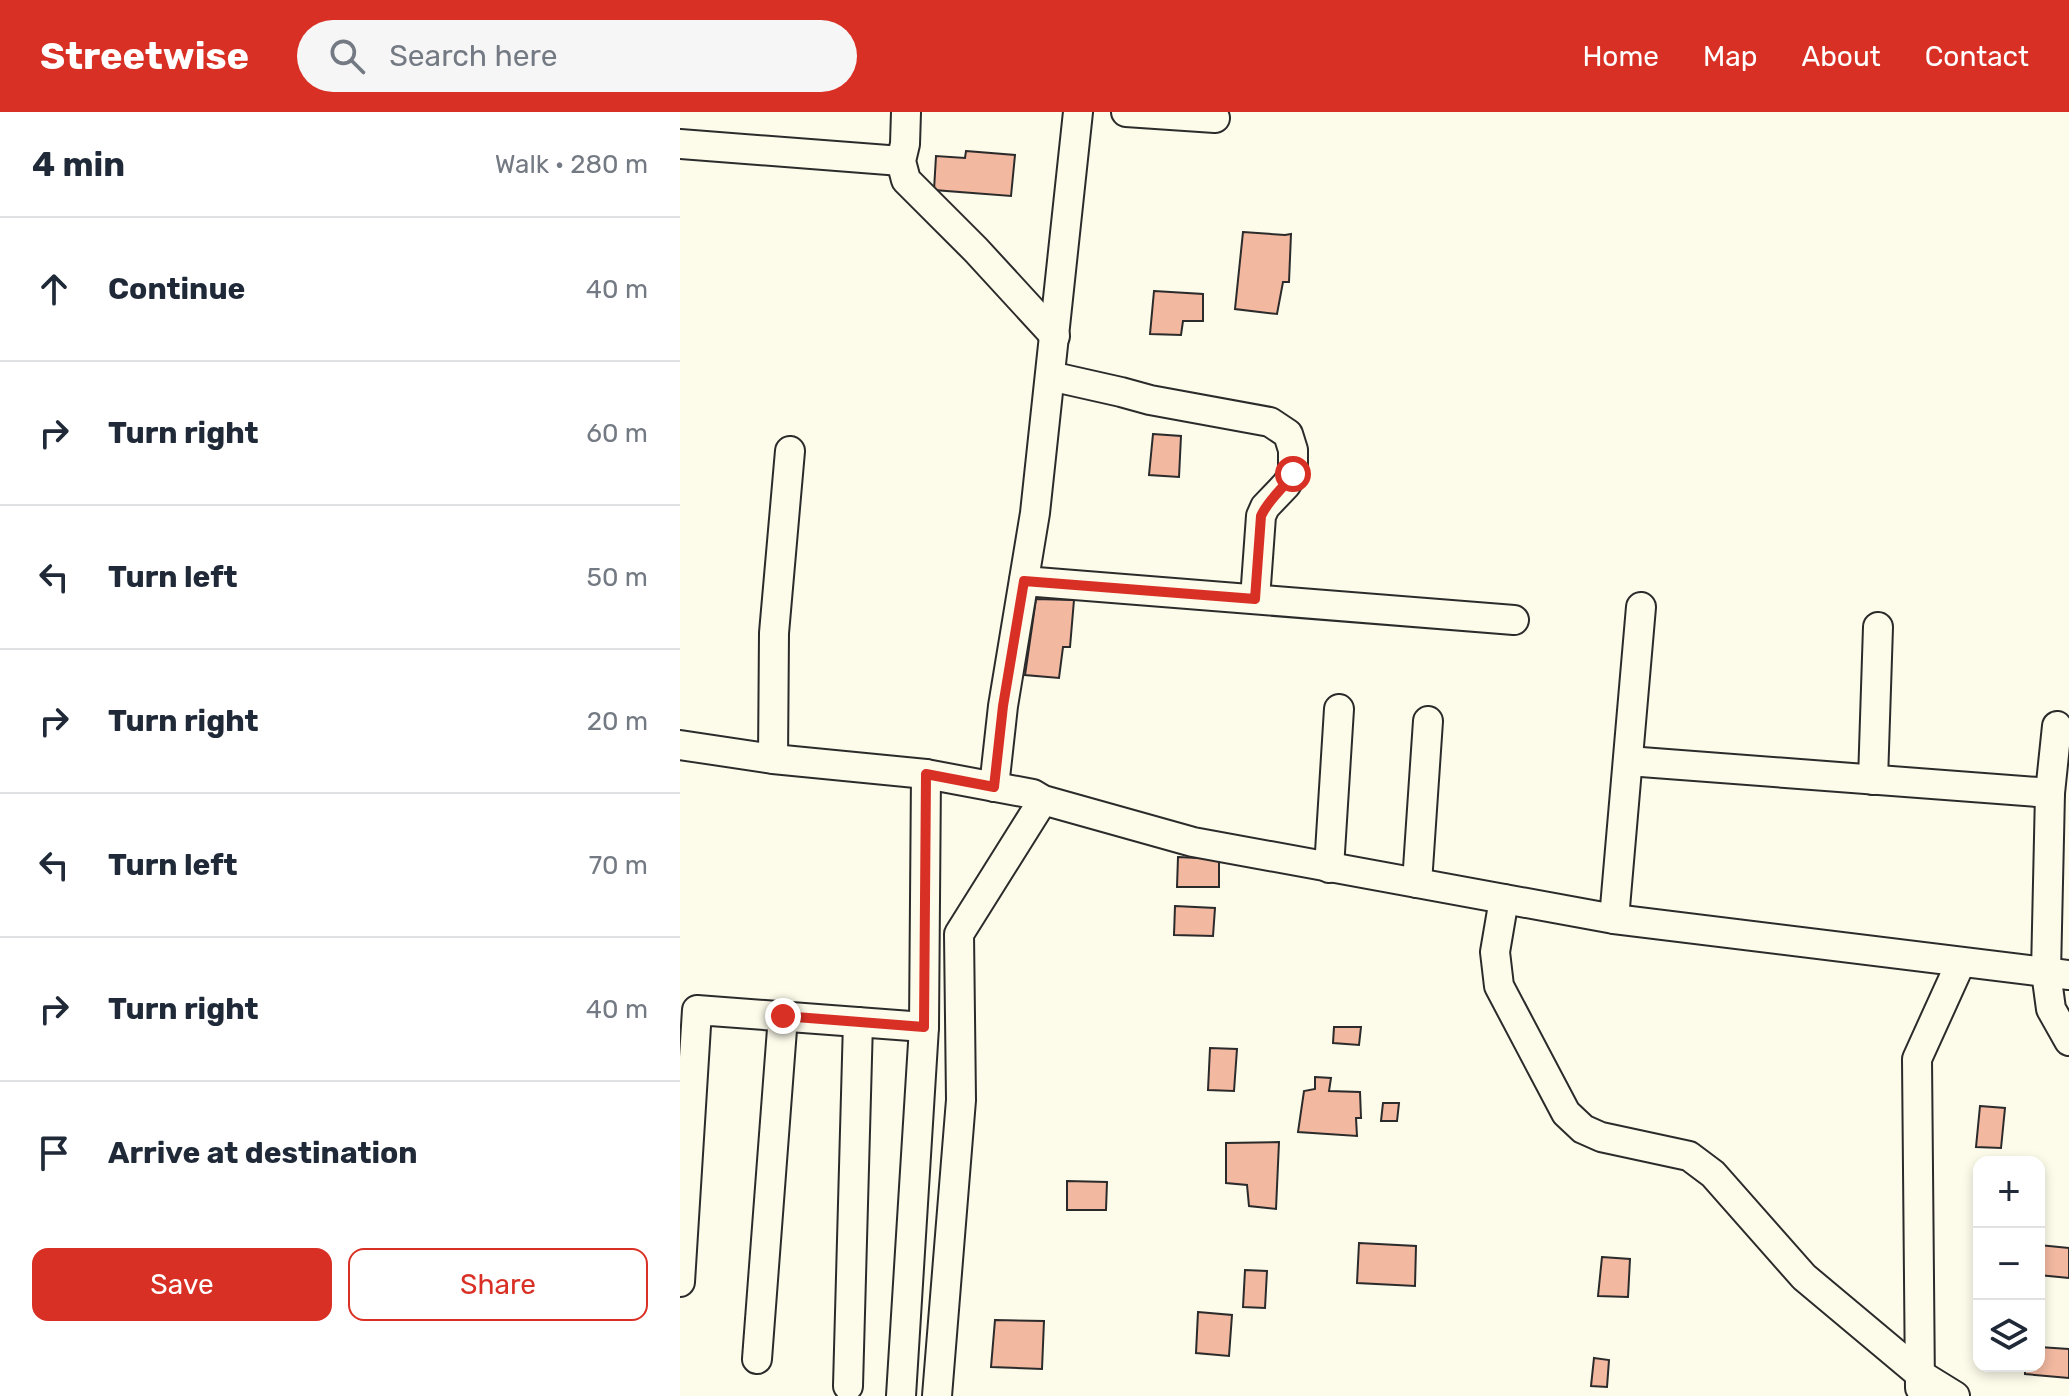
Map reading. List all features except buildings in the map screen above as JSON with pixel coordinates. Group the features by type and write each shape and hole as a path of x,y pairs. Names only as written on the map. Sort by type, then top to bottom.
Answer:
{"street":[{"path":"906,112 901,161 906,180 1055,336"},
{"path":"994,787 1003,706 1035,513 1078,112"},
{"path":"1126,112 1215,118"},
{"path":"680,144 901,161"},
{"path":"1050,376 1150,400 1270,422 1288,434 1293,450 1293,474 1261,516 1255,599"},
{"path":"773,759 774,633 790,451"},
{"path":"1024,581 1514,620"},
{"path":"1614,919 1641,607"},
{"path":"1873,780 1878,627"},
{"path":"1329,868 1339,709"},
{"path":"1417,883 1428,721"},
{"path":"2057,726 2050,793 2058,974 2051,1009 2069,1041"},
{"path":"680,745 773,759 926,774 1033,794 1043,800 1193,842 1614,919 2058,974"},
{"path":"1628,761 2050,793"},
{"path":"901,1396 924,1027 926,774"},
{"path":"937,1396 961,1100 959,934 1043,800"},
{"path":"1504,899 1495,952 1499,986 1566,1113 1583,1129 1601,1137 1689,1156 1701,1164 1804,1277 1920,1385 1955,1396"},
{"path":"1920,1385 1917,1059 1961,962"},
{"path":"680,1282 697,1010 924,1027"},
{"path":"757,1359 783,1016"},
{"path":"848,1386 858,1022"}],"route":[{"path":"783,1016 924,1027 926,774 994,787 1003,706 1024,581 1255,599 1261,516 1293,474"}]}
